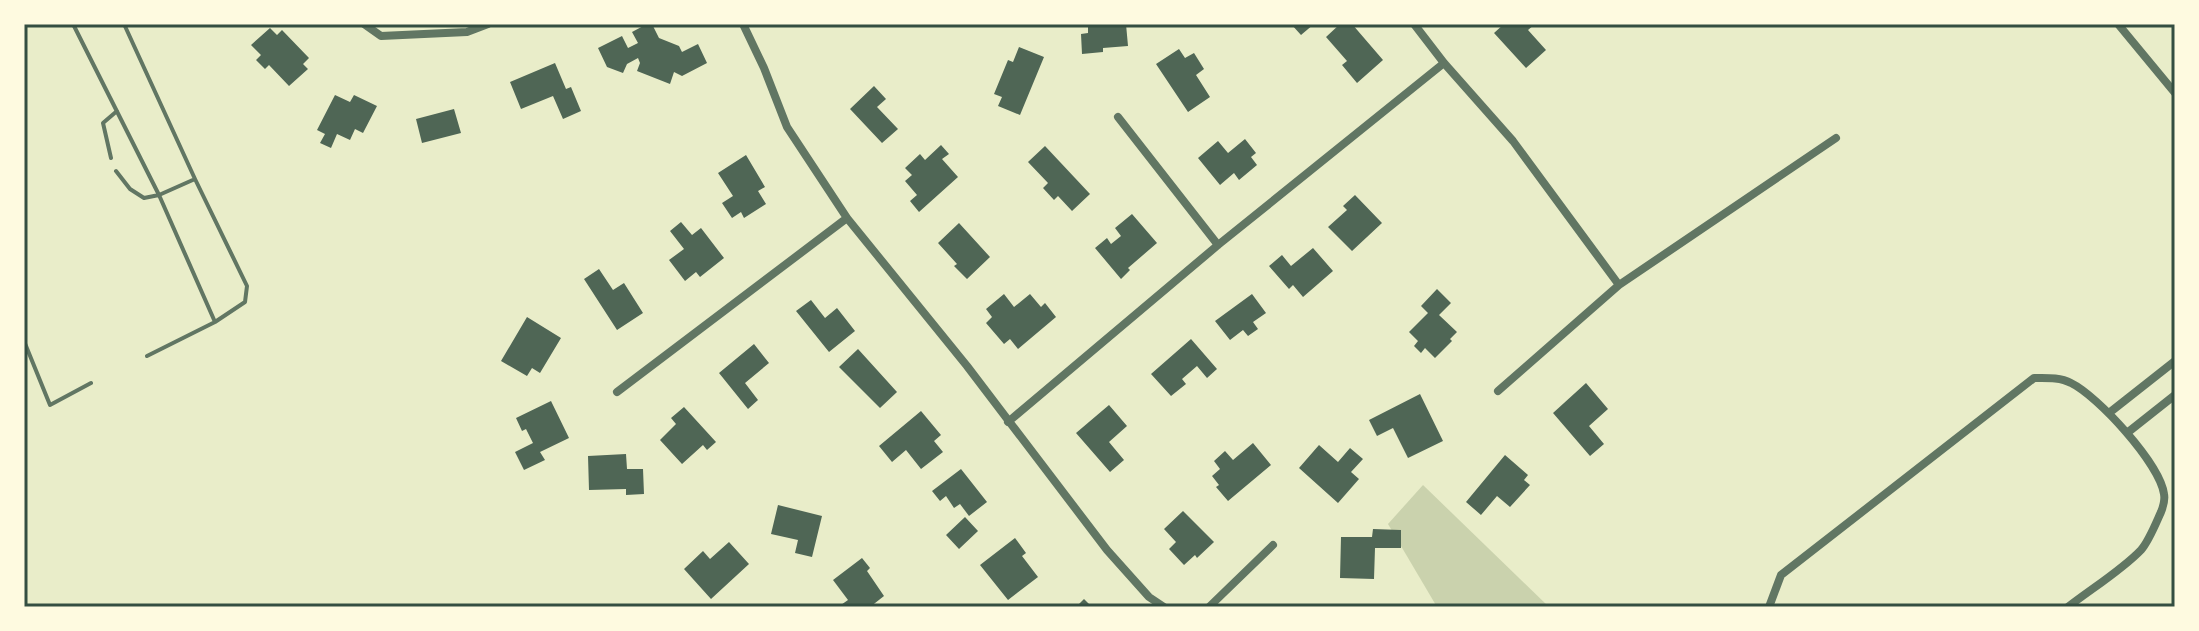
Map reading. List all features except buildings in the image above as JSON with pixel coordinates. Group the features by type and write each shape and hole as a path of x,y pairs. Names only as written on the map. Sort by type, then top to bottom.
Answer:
{"street":[{"path":"364,24 381,36 467,32 488,24"},
{"path":"743,24 787,127 847,218 967,366 1107,550 1149,597 1164,607"},
{"path":"1414,24 1513,141 1619,285"},
{"path":"2118,24 2175,93"},
{"path":"1008,422 1218,245 1444,63"},
{"path":"1118,117 1218,245"},
{"path":"1498,391 1619,285 1836,138"},
{"path":"617,392 847,218"},
{"path":"2109,413 2175,361"},
{"path":"1769,607 1781,575 2034,378 2069,382 2109,413 2160,481 2164,496 2162,510 2142,549 2068,607"},
{"path":"2127,433 2175,395"},
{"path":"1209,607 1273,545"}],"lane":[{"path":"73,24 159,195 215,322"},
{"path":"124,24 247,286 245,302 215,322 147,356"},
{"path":"111,158 103,123 117,111"},
{"path":"116,171 130,189 144,198 159,195 195,179"},
{"path":"24,341 50,405 91,383"}],"green space":[{"path":"1423,485 1549,607 1437,607 1388,524"}]}
